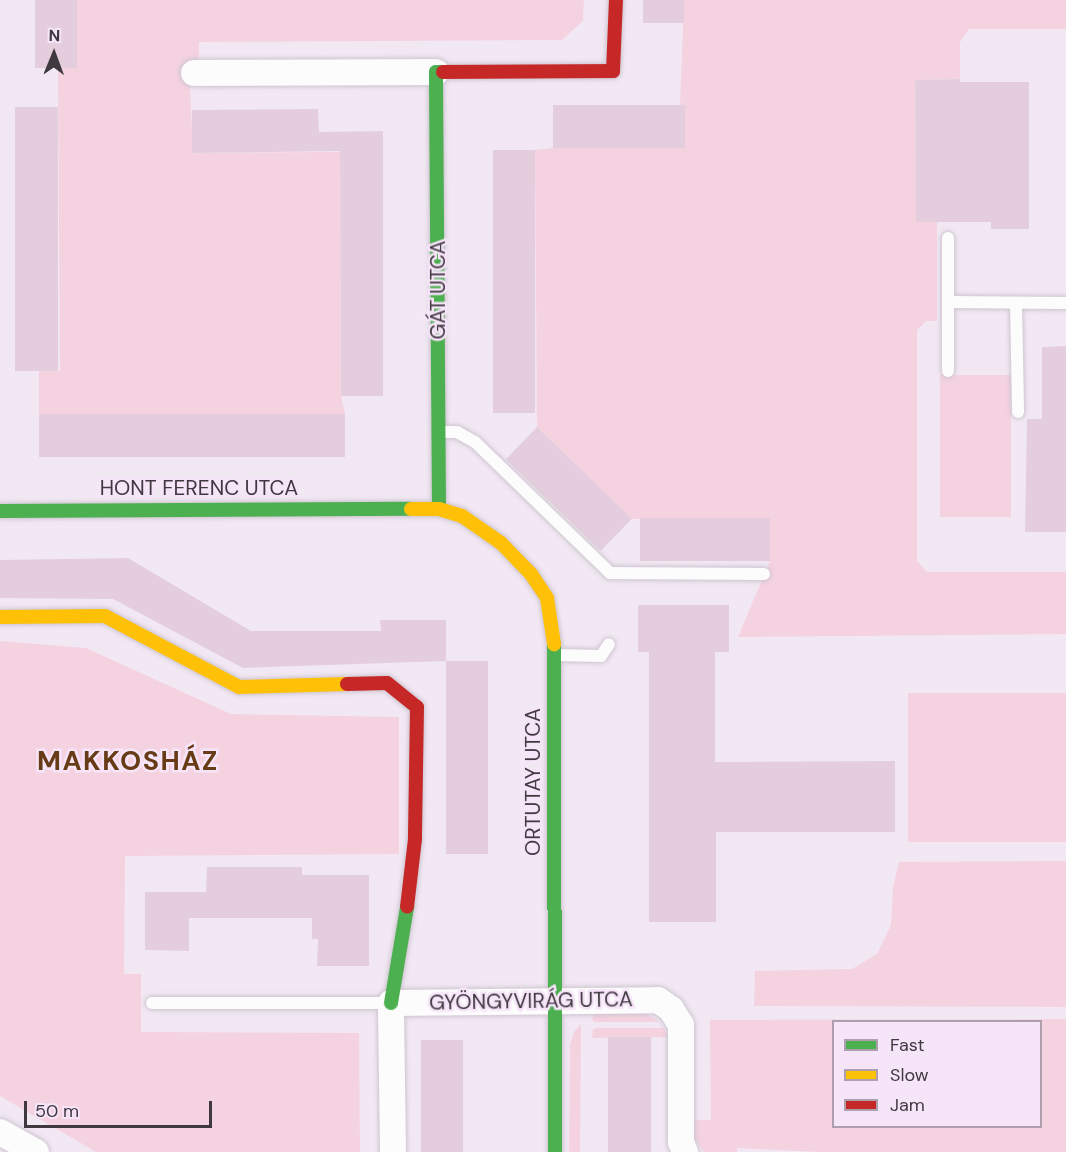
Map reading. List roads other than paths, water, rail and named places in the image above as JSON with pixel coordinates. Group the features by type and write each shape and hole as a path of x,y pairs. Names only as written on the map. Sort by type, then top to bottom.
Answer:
{"street":[{"path":"194,73 613,70 616,0"},
{"name":"GÁT UTCA","path":"436,72 439,509"},
{"name":"ORTUTAY UTCA","path":"398,508 439,509 462,516 491,536 531,574 547,598 552,622 554,655 555,1152"},
{"name":"HONT FERENC UTCA","path":"0,511 398,508"},
{"path":"0,617 105,616 239,687 387,683 417,707 415,839 405,928 390,1003 393,1152"},
{"name":"GYÖNGYVIRÁG UTCA","path":"390,1003 658,1000 671,1009 681,1025 681,1142 686,1152"},
{"path":"0,1132 36,1152"}],"lane":[{"path":"948,238 948,371"},
{"path":"948,302 1066,303"},
{"path":"1016,303 1018,412"},
{"path":"439,432 457,432 475,442 610,573 764,574"},
{"path":"554,655 601,657 609,644"},
{"path":"152,1003 390,1003"}],"district":[{"name":"MAKKOSHÁZ","path":"128,761"}]}
